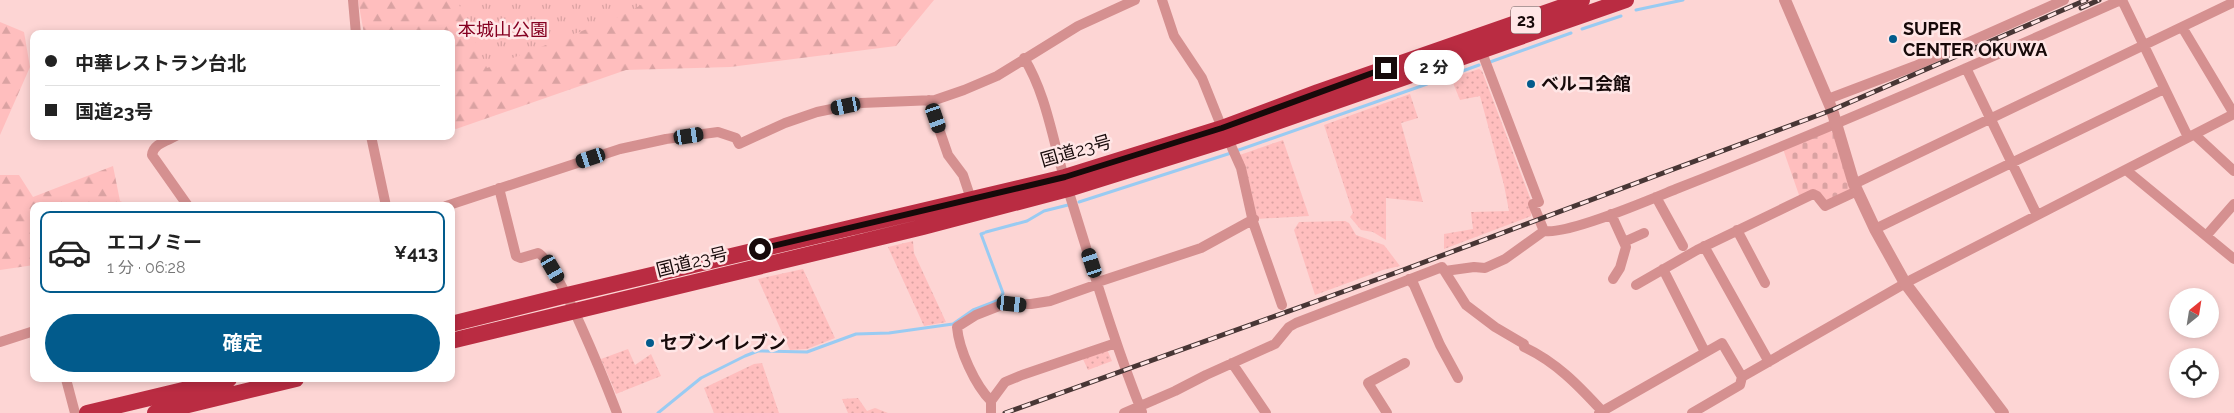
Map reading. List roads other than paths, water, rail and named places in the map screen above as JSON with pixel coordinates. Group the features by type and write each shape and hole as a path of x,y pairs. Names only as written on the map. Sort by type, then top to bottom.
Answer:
{"highway":[{"name":"国道23号","path":"1225,133 1318,92 1582,0"},
{"name":"国道23号","path":"455,340 924,227 1225,133 1481,50 1626,0"},
{"name":"国道23号","path":"455,323 971,199 1067,183"},
{"path":"87,413 216,382"},
{"path":"155,413 284,382"}],"street":[{"path":"353,0 356,30"},
{"path":"455,203 620,149 666,139 722,132 736,138 739,144 785,123 817,112 861,103 935,100 987,80 1078,26 1135,0"},
{"path":"1162,0 1174,36 1202,78 1241,168 1254,218 1254,225 1282,305"},
{"path":"1785,0 1828,99 1856,188 1875,229 1905,283 2003,413"},
{"path":"1828,99 1914,66 2064,0"},
{"path":"1445,271 1474,267 1485,268 1505,259 1544,231 1551,232 1572,227 1656,197 1837,124 2122,0 2164,89 2191,136 2234,171"},
{"path":"1636,285 1704,246 1814,194 1825,206 1990,119 2234,2"},
{"path":"1742,377 1905,283 2234,114 2182,27"},
{"path":"1481,50 1539,202 1533,204 1544,231"},
{"path":"1024,58 1042,98 1116,343 1141,410"},
{"path":"1966,68 2037,215"},
{"path":"1875,229 2164,89"},
{"path":"929,100 948,155 963,175 971,199"},
{"path":"168,140 153,149 152,155 185,202"},
{"path":"372,140 385,202"},
{"path":"2126,170 2234,259"},
{"path":"499,188 517,257 521,258 537,253 544,256 567,295 617,413"},
{"path":"1656,197 1683,246"},
{"path":"2206,236 2234,204"},
{"path":"1611,214 1626,247 1622,262 1613,279"},
{"path":"992,401 981,387 965,357 959,344 957,328 976,315 1004,304 1031,304 1050,301 1201,248 1254,218"},
{"path":"1737,230 1765,282"},
{"path":"1624,242 1644,233"},
{"path":"1704,246 1769,362"},
{"path":"1124,413 1141,410 1232,363 1275,344 1289,326 1296,322 1442,267 1466,305 1495,328 1550,361 1571,378 1600,412 1722,343 1742,377 1740,385 1692,413"},
{"path":"1663,269 1705,352"},
{"path":"1409,279 1414,285 1440,345 1458,378"},
{"path":"0,342 30,332"},
{"path":"991,413 992,401 1005,382 1116,343"},
{"path":"1232,363 1266,413"},
{"path":"1387,413 1368,383 1405,363"},
{"path":"67,382 75,413"}],"waterway":[{"path":"1636,10 1683,0"},
{"path":"1582,29 1621,16"},
{"path":"1490,62 1571,33"},
{"path":"1438,80 1479,65"},
{"path":"1236,151 1427,84"},
{"path":"1079,202 1231,153"},
{"path":"986,232 1027,221 1044,211 1068,205"},
{"path":"658,413 701,378 758,351 807,352 856,334 889,333 953,324 973,310 999,300 1003,293 981,234 984,233"}],"railway":[{"path":"1005,413 1395,273 1832,110 2086,0"},
{"path":"2081,8 2099,0"}],"place":[{"name":"SUPER CENTER OKUWA","path":"1893,39"},
{"name":"ベルコ会館","path":"1531,84"},
{"name":"セブンイレブン","path":"650,343"}],"park label":[{"name":"本城山公園","path":"503,30"}]}
